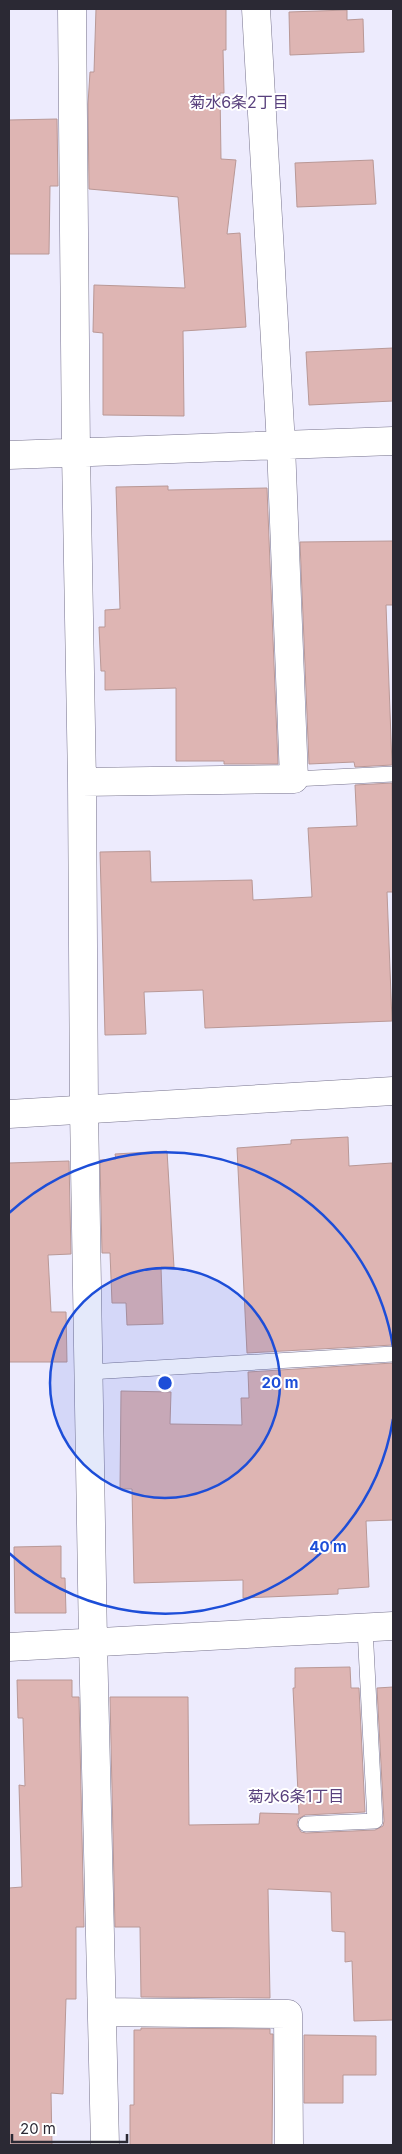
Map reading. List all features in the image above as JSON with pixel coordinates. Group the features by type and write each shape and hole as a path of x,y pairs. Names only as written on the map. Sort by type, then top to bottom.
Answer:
{"street":[{"path":"72,9 76,453 82,782 84,1109 93,1642 105,2145"},
{"path":"82,782 294,779 281,445 256,9"},
{"path":"9,455 393,441"},
{"path":"9,1114 393,1091"},
{"path":"9,1647 393,1626"},
{"path":"103,2012 288,2014 289,2145"}],"lane":[{"path":"294,779 393,774"},
{"path":"89,1372 393,1354"},
{"path":"306,1824 375,1821 365,1628"}],"building":[{"path":"96,9 226,9 226,50 223,50 224,93 220,93 221,159 236,160 227,234 240,233 246,327 183,331 184,416 103,415 103,333 93,332 94,285 185,288 178,197 89,189 88,104 90,72 94,72"},
{"path":"347,10 347,20 363,19 364,52 290,55 289,12"},
{"path":"57,119 58,186 50,186 49,254 9,254 9,120"},
{"path":"373,160 376,204 297,207 295,163"},
{"path":"393,348 393,401 309,405 306,352"},
{"path":"168,486 168,490 267,488 278,764 224,764 224,761 176,761 176,688 105,690 105,671 101,671 99,627 105,627 105,610 120,609 116,487"},
{"path":"393,541 393,605 386,605 392,765 355,767 354,762 309,764 300,542"},
{"path":"392,783 393,892 387,892 392,1021 205,1028 203,990 144,992 146,1034 105,1035 100,852 150,851 151,882 252,880 253,900 312,897 308,828 357,826 355,785"},
{"path":"348,1137 349,1166 392,1163 393,1345 247,1353 237,1148 291,1144 291,1140"},
{"path":"167,1151 174,1267 161,1267 163,1324 127,1325 126,1303 112,1303 110,1253 102,1253 100,1160 116,1159 115,1154"},
{"path":"69,1161 71,1254 48,1255 51,1312 66,1312 67,1362 9,1362 9,1163"},
{"path":"393,1363 393,1520 366,1521 369,1587 338,1589 338,1594 243,1598 243,1580 134,1583 132,1489 120,1489 121,1391 171,1392 170,1424 242,1425 241,1398 249,1398 248,1372"},
{"path":"61,1546 61,1578 65,1578 66,1613 15,1613 14,1547"},
{"path":"350,1667 351,1688 359,1688 365,1812 305,1815 298,1819 297,1825 301,1832 306,1833 375,1830 383,1826 377,1688 393,1687 393,2020 354,2021 352,1961 345,1962 345,1932 332,1931 331,1892 268,1889 270,1998 141,1997 140,1927 115,1927 110,1697 188,1697 189,1825 259,1824 260,1813 299,1814 293,1688 295,1688 295,1668"},
{"path":"17,1680 72,1680 72,1697 79,1697 84,1927 76,1927 76,1999 66,1999 63,2094 51,2093 52,2145 9,2145 9,1888 22,1887 19,1785 25,1786 23,1718 18,1718"},
{"path":"141,2028 270,2029 270,2034 273,2034 272,2145 130,2145 130,2105 134,2105 134,2030 141,2030"},
{"path":"304,2035 376,2036 376,2075 343,2075 343,2103 304,2103"}],"district":[{"name":"菊水6条2丁目","path":"239,102"},
{"name":"菊水6条1丁目","path":"296,1796"}]}
